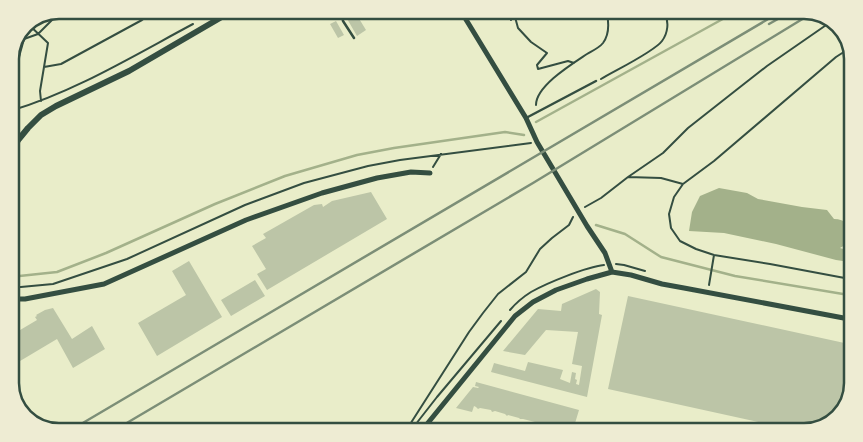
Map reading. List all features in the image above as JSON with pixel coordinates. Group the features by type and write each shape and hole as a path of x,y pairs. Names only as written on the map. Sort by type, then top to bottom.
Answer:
{"street":[{"path":"19,139 41,115 129,71 218,19"},
{"path":"466,19 526,118 537,142 587,226 605,253 612,272"},
{"path":"19,299 104,284 246,220 322,193 377,178 411,172 430,174"},
{"path":"428,423 515,316 533,302 556,290 587,278 612,272 631,275 662,284 844,319"}],"lane":[{"path":"343,19 354,38"},
{"path":"526,118 596,81"}],"path":[{"path":"44,67 61,64 144,19"},
{"path":"516,19 518,28 531,42 547,53 537,65 538,69 568,61 574,62"},
{"path":"537,113 536,102 545,86 574,62 602,44 608,32 607,19"},
{"path":"596,81 652,50 662,41 667,30 667,19"},
{"path":"24,39 38,34 52,20"},
{"path":"19,109 41,102 100,74 192,24"},
{"path":"583,208 601,198 663,153 688,128 734,91 825,26"},
{"path":"33,29 48,43 40,91 41,102"},
{"path":"19,57 24,40"},
{"path":"843,52 714,161 683,184 674,198 669,214 671,228 680,241 696,249 714,255 844,278"},
{"path":"430,174 442,154"},
{"path":"628,177 661,178 683,184"},
{"path":"411,423 469,332 498,294 526,272 540,249 569,225 575,215"},
{"path":"708,292 714,255"}],"shaded area":[{"path":"719,188 747,193 758,199 827,210 834,219 844,221 844,245 840,248 844,249 844,261 724,233 689,231 692,212 700,196"}],"building":[{"path":"347,19 359,19 366,30 357,36"},
{"path":"336,21 344,35 338,38 330,24"},
{"path":"371,192 387,219 267,290 257,274 266,269 252,246 266,238 263,234 314,205 322,204 323,207 332,201"},
{"path":"189,261 222,317 157,356 138,323 186,295 172,271"},
{"path":"255,280 265,296 231,316 221,300"},
{"path":"596,289 600,292 599,314 602,315 587,397 491,372 494,363 525,371 528,362 563,370 560,379 570,383 572,372 576,373 576,384 579,385 582,366 572,364 578,332 546,330 525,355 503,351 538,309 561,311 562,304"},
{"path":"628,296 844,343 844,383 840,401 826,416 814,422 763,423 608,389"},
{"path":"53,308 72,339 92,326 105,349 73,368 57,339 19,362 19,331 37,320 36,315"},
{"path":"476,382 579,410 575,423 536,423 495,411 492,412 491,410 478,409 474,406 472,412 456,408 473,387 479,387 475,386"}],"waterway":[{"path":"536,122 723,19"},
{"path":"19,276 57,272 106,253 215,204 285,176 357,155 505,132 524,135"},
{"path":"596,225 625,234 661,257 735,276 844,294"}],"railway":[{"path":"83,423 768,19"},
{"path":"769,24 778,19"},
{"path":"127,423 533,183 802,19"}]}
